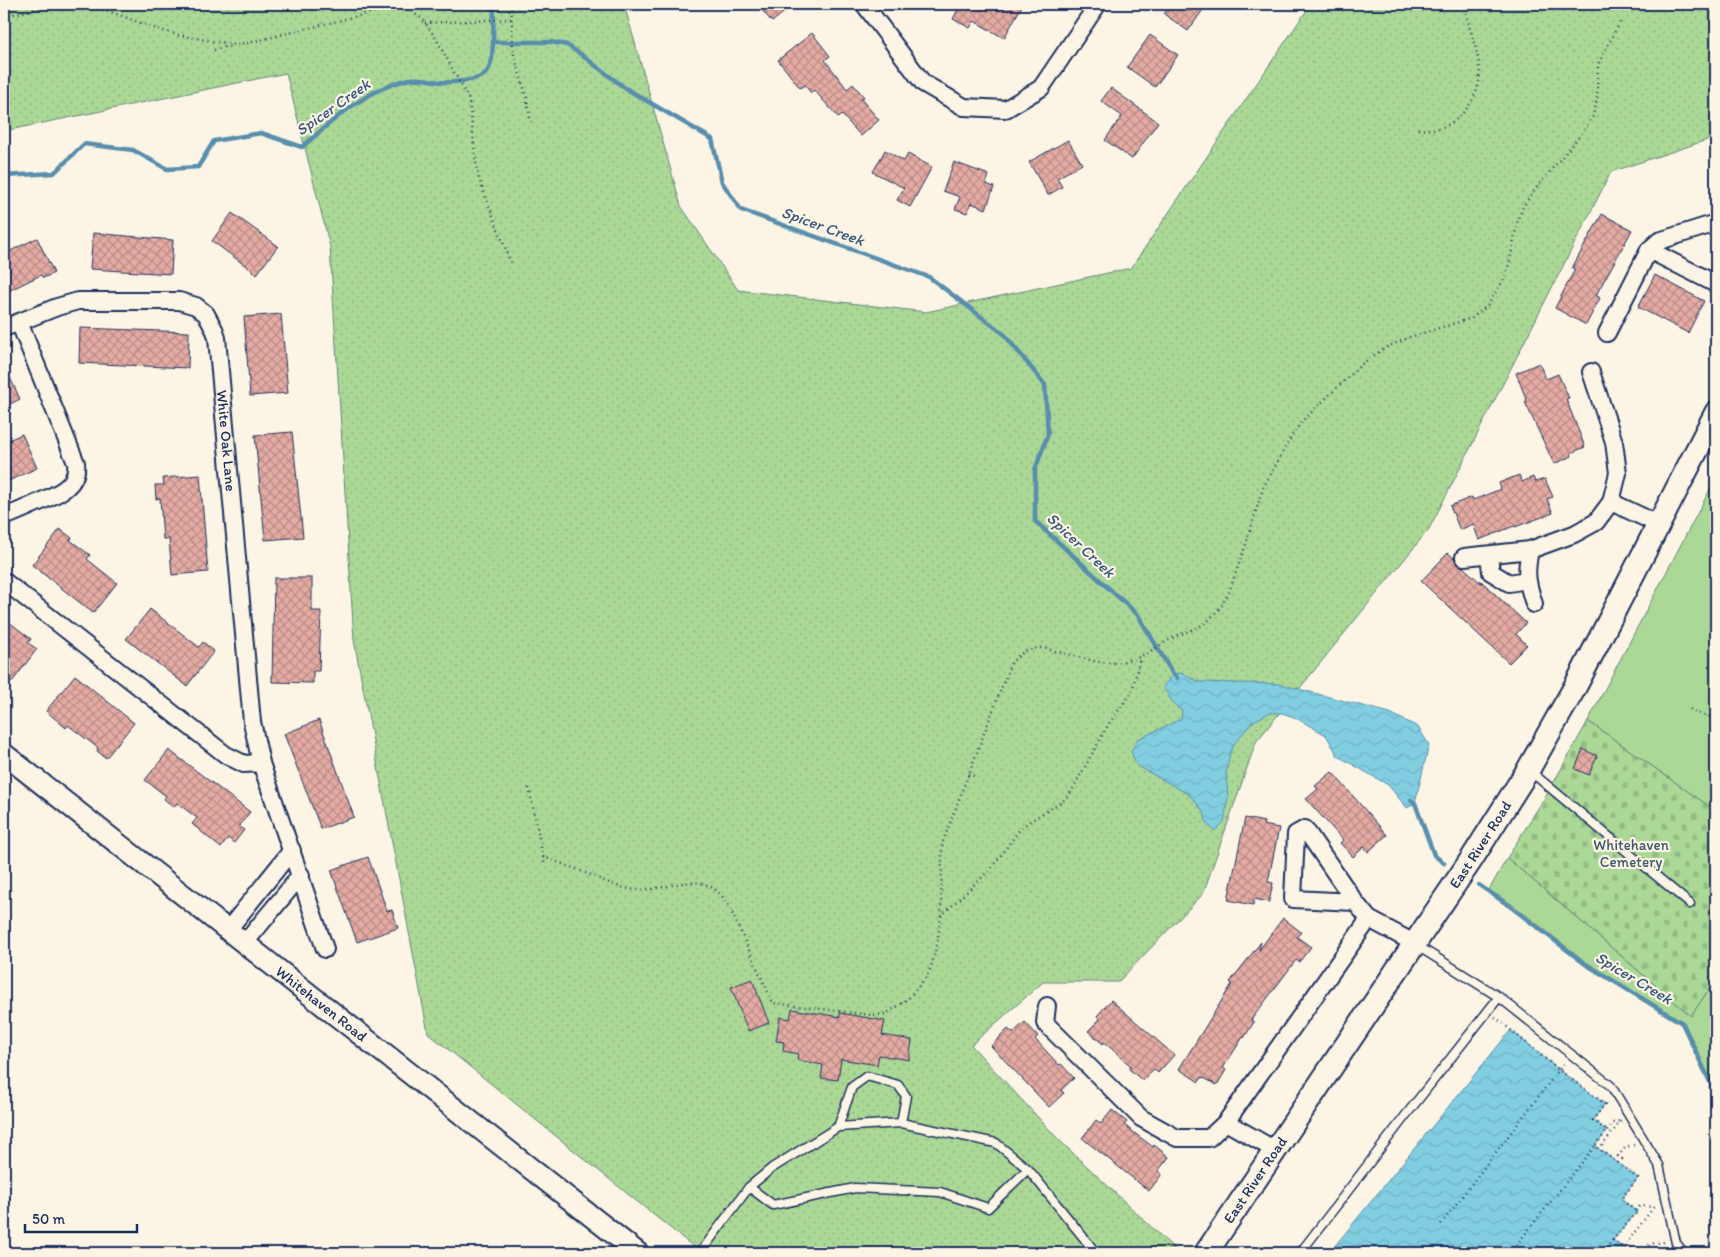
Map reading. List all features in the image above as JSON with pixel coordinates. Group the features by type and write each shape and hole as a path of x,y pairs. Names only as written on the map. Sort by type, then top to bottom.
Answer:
{"main road":[{"name":"East River Road","path":"1206,1253 1471,860 1528,770 1575,687 1716,413"}],"street":[{"path":"864,4 923,83 964,107 1006,109 1041,88 1098,4"},
{"path":"1607,333 1649,250 1659,241 1716,223"},
{"path":"1649,250 1716,284"},
{"name":"White Oak Lane","path":"4,517 64,490 72,482 76,472 74,460 11,325 63,305 89,300 179,301 201,309 211,320 217,338 252,722 261,763 325,949"},
{"path":"1464,557 1530,550 1574,534 1596,522 1611,502 1618,473 1614,442 1591,372"},
{"path":"1611,502 1658,524"},
{"path":"1530,550 1526,567 1527,580 1534,604"},
{"path":"1489,555 1491,572 1509,583 1527,580"},
{"path":"4,581 226,755 244,764 261,763"},
{"name":"Whitehaven Road","path":"4,754 638,1253"},
{"path":"1355,902 1294,900 1296,834 1305,829 1355,902 1369,919 1414,943"},
{"path":"227,931 292,850"},
{"path":"244,944 301,875"},
{"path":"1047,1006 1045,1023 1141,1118 1177,1138 1209,1138 1226,1122 1369,919"},
{"path":"1226,1122 1275,1150"}],"lane":[{"path":"1528,770 1690,904"},
{"path":"1414,943 1499,997 1611,1086 1659,1165 1676,1240 1684,1253"},
{"path":"1300,1253 1499,997"},
{"path":"838,1127 852,1087 867,1076 898,1085 906,1096 901,1123"},
{"path":"700,1253 749,1187 772,1168 838,1127 901,1123 996,1143 1028,1169 1096,1253"},
{"path":"749,1187 773,1205 855,1188 940,1192 988,1208 1028,1169"}],"path":[{"path":"4,16 62,4 75,4 103,9 178,35 237,44"},
{"path":"511,4 513,51 526,95 531,122"},
{"path":"1418,129 1434,130 1451,124 1468,106 1479,86 1479,57 1465,4"},
{"path":"214,50 394,7 403,7 423,19 438,42 469,100 475,155 481,185 511,264"},
{"path":"425,23 512,19"},
{"path":"543,856 613,885 629,889 646,890 694,882 714,888 728,904 773,1003 871,1015 886,1014 908,998 928,976 937,944 941,916 942,844 1007,669 1011,663 1022,652 1043,648 1098,662 1116,663 1140,657 1176,636 1197,628 1215,614 1225,600 1241,558 1263,488 1294,432 1305,418 1363,363 1383,349 1410,337 1472,318 1478,315 1493,299 1508,268 1518,218 1523,207 1537,187 1583,132 1593,116 1597,100 1598,64 1620,22"},
{"path":"941,916 990,870 1020,829 1063,801 1071,792 1108,725 1132,692 1140,657"},
{"path":"1690,709 1693,712 1716,719"},
{"path":"968,774 974,776"},
{"path":"529,788 545,866"},
{"path":"1488,1011 1559,1070 1605,1104 1592,1120 1607,1131"},
{"path":"1441,1224 1559,1070"},
{"path":"1510,1253 1613,1123 1622,1120 1602,1146"},
{"path":"1618,1163 1622,1159 1618,1156 1626,1147 1645,1142"},
{"path":"1595,1146 1638,1178 1621,1199 1636,1211"},
{"path":"1665,1192 1626,1244 1640,1253 1650,1244 1676,1240"},
{"path":"1603,1253 1640,1206 1654,1207"},
{"path":"1613,1240 1630,1253"}],"green space":[{"path":"4,4 624,4 681,206 738,290 926,312 1131,268 1311,4 1716,4 1716,137 1611,172 1429,529 1256,742 1203,894 1118,982 1043,982 971,1045 1058,1139 1179,1253 701,1253 428,1033 354,640 330,247 286,73 4,131"},
{"path":"1716,478 1716,811 1588,721"},
{"name":"Whitehaven Cemetery","path":"1588,721 1716,811 1716,979 1691,1016 1507,858 1550,789"},
{"path":"1507,858 1691,1016 1716,979 1716,1111 1713,1084 1684,1022 1586,962 1513,905 1489,890"}],"water":[{"path":"1180,673 1200,682 1280,684 1390,713 1418,727 1429,745 1415,803 1407,808 1388,785 1338,756 1326,735 1294,717 1282,713 1269,713 1252,722 1235,743 1230,753 1226,774 1228,797 1224,822 1215,831 1207,824 1204,813 1188,794 1136,765 1131,751 1138,739 1181,719 1182,711 1173,703 1163,687 1173,674"},
{"path":"1511,1030 1559,1070 1605,1104 1593,1120 1607,1131 1595,1146 1638,1178 1621,1199 1637,1212 1613,1240 1630,1253 1329,1253"}],"building":[{"path":"757,4 794,4 772,22"},
{"path":"961,4 1023,4 1004,38 974,21 970,28 953,19"},
{"path":"1171,4 1207,4 1188,31 1164,14"},
{"path":"812,33 830,56 825,60 847,89 853,84 864,97 861,99 879,120 861,136 842,115 839,118 814,90 811,93 805,85 800,88 778,60"},
{"path":"1150,35 1178,55 1155,87 1127,67"},
{"path":"1111,88 1158,122 1132,159 1105,140 1122,116 1101,101"},
{"path":"1068,140 1082,164 1057,178 1062,187 1048,195 1029,162"},
{"path":"885,150 904,161 908,154 932,167 910,207 897,200 904,188 873,172"},
{"path":"954,162 989,175 986,184 994,187 986,209 971,203 967,213 955,209 960,197 943,191"},
{"path":"232,213 278,246 257,274 212,241"},
{"path":"1602,214 1632,230 1596,295 1600,298 1586,325 1555,308 1575,269 1572,268"},
{"path":"93,233 173,240 171,274 90,269"},
{"path":"37,238 54,273 43,278 41,275 4,293 4,254"},
{"path":"1655,275 1704,301 1688,333 1638,307"},
{"path":"281,314 288,393 250,396 244,317"},
{"path":"80,328 189,332 188,368 79,363"},
{"path":"1539,363 1546,379 1558,374 1569,398 1566,399 1585,447 1571,453 1572,456 1554,464 1525,402 1527,401 1516,373"},
{"path":"4,365 20,399 4,407"},
{"path":"292,432 303,537 265,540 255,435"},
{"path":"22,434 37,468 4,483 4,442"},
{"path":"200,475 208,572 172,575 169,539 163,539 160,498 156,499 155,485 164,485 163,478"},
{"path":"1519,475 1522,482 1533,477 1535,482 1545,479 1553,497 1547,499 1553,513 1479,540 1473,524 1460,530 1450,506 1472,497 1473,500 1501,489 1499,483"},
{"path":"60,529 72,538 70,540 90,555 87,559 117,583 93,613 32,565"},
{"path":"1448,553 1454,558 1456,563 1482,584 1480,580 1526,623 1516,634 1527,645 1509,663 1421,581"},
{"path":"274,578 312,578 312,611 321,611 319,671 313,671 313,683 272,682"},
{"path":"150,609 199,647 203,642 214,651 187,686 126,639"},
{"path":"4,618 31,639 28,643 37,649 12,682 4,675"},
{"path":"75,675 134,723 106,758 97,751 98,748 68,725 66,728 46,711"},
{"path":"319,720 354,817 321,829 284,734"},
{"path":"1583,749 1597,756 1589,775 1575,769"},
{"path":"169,750 250,812 239,826 244,830 234,843 228,838 221,848 192,824 197,818 177,803 174,807 164,799 166,796 145,780"},
{"path":"1332,772 1387,835 1368,852 1364,847 1353,857 1340,843 1343,840 1306,799 1318,789 1315,786"},
{"path":"1245,818 1264,822 1263,825 1279,828 1268,882 1273,883 1269,902 1254,899 1253,905 1228,900"},
{"path":"368,857 387,911 392,910 398,928 357,942 331,870"},
{"path":"1283,918 1301,932 1297,937 1311,947 1299,962 1296,960 1251,1020 1254,1022 1223,1068 1226,1070 1217,1085 1202,1077 1199,1082 1179,1069 1232,984 1230,982 1261,942 1259,950"},
{"path":"752,979 769,1023 748,1031 731,987"},
{"path":"1111,1000 1174,1055 1158,1073 1154,1069 1143,1081 1129,1069 1131,1066 1104,1042 1103,1044 1088,1031 1100,1019 1097,1016"},
{"path":"792,1009 840,1017 840,1013 885,1021 882,1035 912,1040 909,1060 879,1055 877,1065 841,1059 838,1080 821,1078 823,1065 797,1060 798,1054 783,1051 784,1042 776,1041 780,1017 790,1019"},
{"path":"1025,1022 1038,1036 1035,1039 1074,1078 1061,1090 1064,1093 1049,1107 991,1046 1008,1029 1013,1033"},
{"path":"1112,1110 1127,1122 1124,1125 1169,1157 1158,1171 1162,1174 1149,1191 1082,1138 1096,1120 1101,1124"}],"waterway":[{"path":"493,42 494,4"},
{"name":"Spicer Creek","path":"4,176 54,173 84,144 133,150 167,169 198,167 214,141 261,133 302,147 350,107 363,98 391,85 410,79 440,82 470,80 485,74 492,59 493,42 551,42 567,45 625,88 712,139 722,182 741,210 929,277 1004,334 1045,385 1048,434 1035,470 1035,521 1138,615 1177,678"},
{"name":"Spicer Creek","path":"1411,800 1415,803 1434,855 1444,863"},
{"name":"Spicer Creek","path":"1479,885 1584,963 1682,1023 1711,1084 1716,1132"}]}
